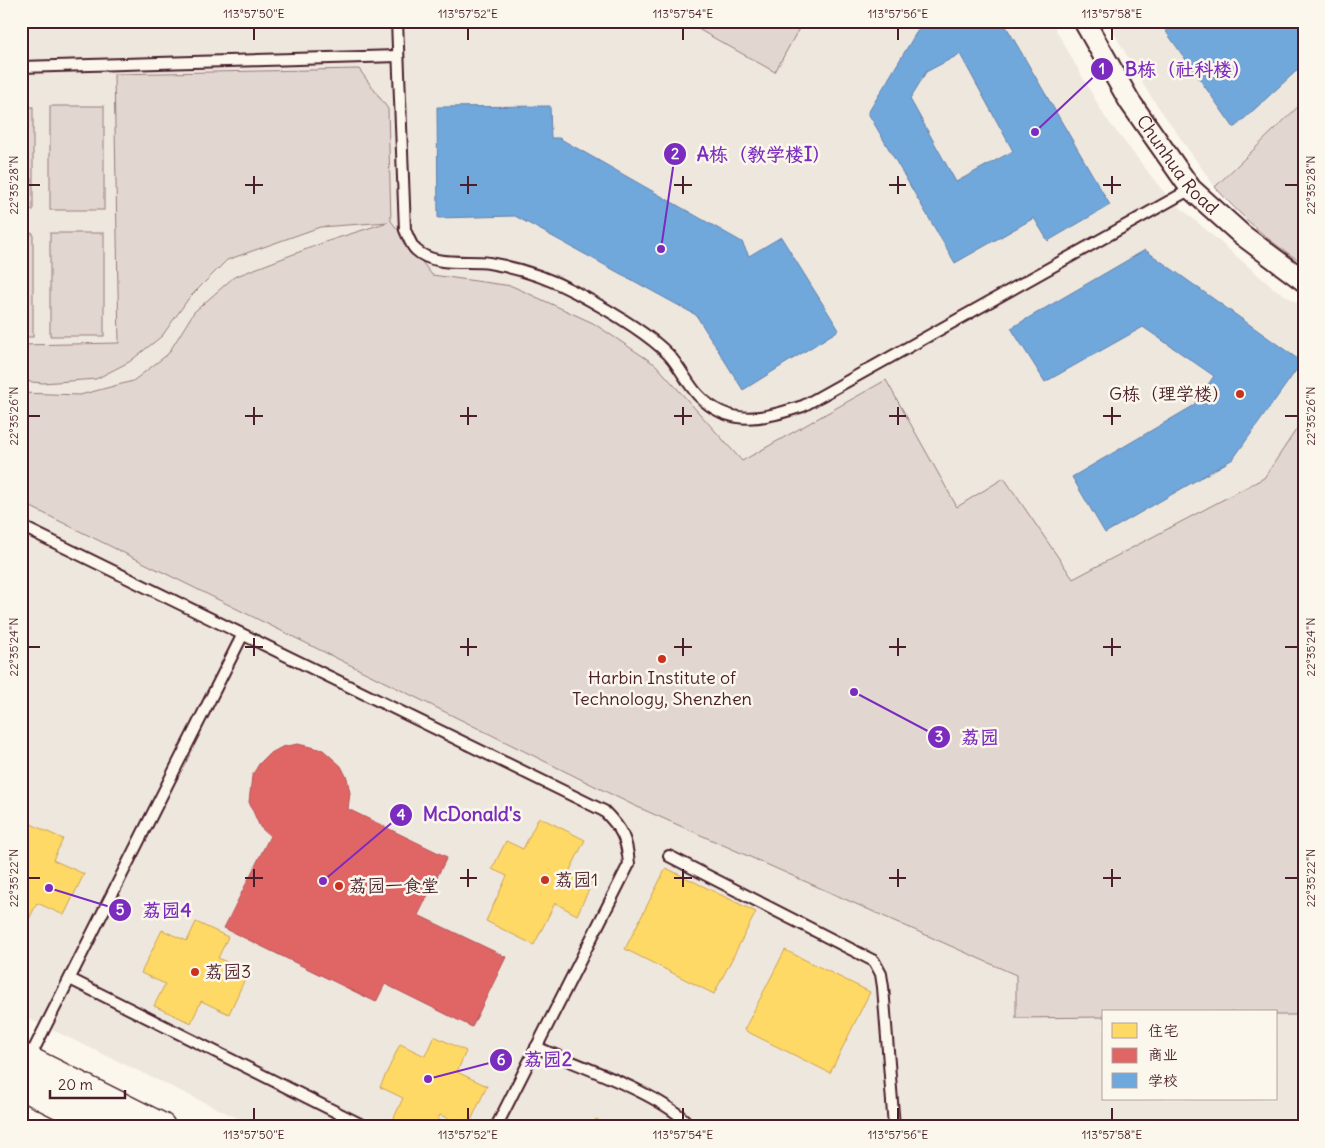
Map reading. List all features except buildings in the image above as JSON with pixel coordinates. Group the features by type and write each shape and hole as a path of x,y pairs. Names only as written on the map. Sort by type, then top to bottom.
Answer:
{"street":[{"name":"Chunhua Road","path":"1084,21 1130,102 1191,189 1242,234 1304,281"},
{"path":"24,1068 105,1127"},
{"path":"24,1068 161,1127"}],"lane":[{"path":"397,21 405,230 415,250 434,259 488,263 522,270 573,291 620,317 669,355 699,396 718,409 737,418 767,418 803,406 1191,189"},
{"path":"21,67 398,56"},
{"path":"21,526 604,812 618,825 627,845 628,864 496,1127"},
{"path":"24,1068 242,636"},
{"path":"670,856 874,961 881,974 883,987 894,1127"},
{"path":"70,979 366,1127"},
{"path":"536,1047 653,1098 682,1116 691,1127"}],"shaded area":[{"name":"Harbin Institute of Technology, Shenzhen","path":"21,21 1051,21 1105,117 1167,196 1272,287 1304,307 1304,1127 256,1127 21,1015"},
{"path":"702,21 803,21 775,72 698,29"},
{"path":"1107,21 1304,21 1304,101 1215,187 1147,91"},
{"path":"359,69 388,109 391,221 432,275 512,286 593,323 656,365 742,461 886,380 957,507 1004,478 1073,579 1264,478 1304,418 1304,1015 1278,1015 1278,1010 1102,1010 1102,1017 1016,1018 1016,975 633,805 21,502 21,393 80,395 133,381 168,354 194,312 234,277 325,242 388,222 320,227 227,260 189,298 162,336 129,362 96,379 43,383 21,381 21,345 119,343 114,74"},
{"path":"1304,101 1304,263 1279,247 1256,228 1215,187"},
{"path":"50,106 104,106 104,210 50,210"},
{"path":"21,107 33,107 33,210 21,210"},
{"path":"21,233 33,233 33,337 21,337"},
{"path":"50,233 104,233 104,336 50,336"}],"place":[{"name":"B栋（社科楼）","path":"1035,132"},
{"name":"A栋（教学楼I）","path":"661,249"},
{"name":"G栋（理学楼）","path":"1240,394"},
{"name":"Harbin Institute of Technology, Shenzhen","path":"662,659"},
{"name":"荔园","path":"854,692"},
{"name":"荔园1","path":"545,880"},
{"name":"McDonald's","path":"323,881"},
{"name":"荔园一食堂","path":"339,886"},
{"name":"荔园4","path":"49,888"},
{"name":"荔园3","path":"195,972"},
{"name":"荔园2","path":"428,1079"}]}
